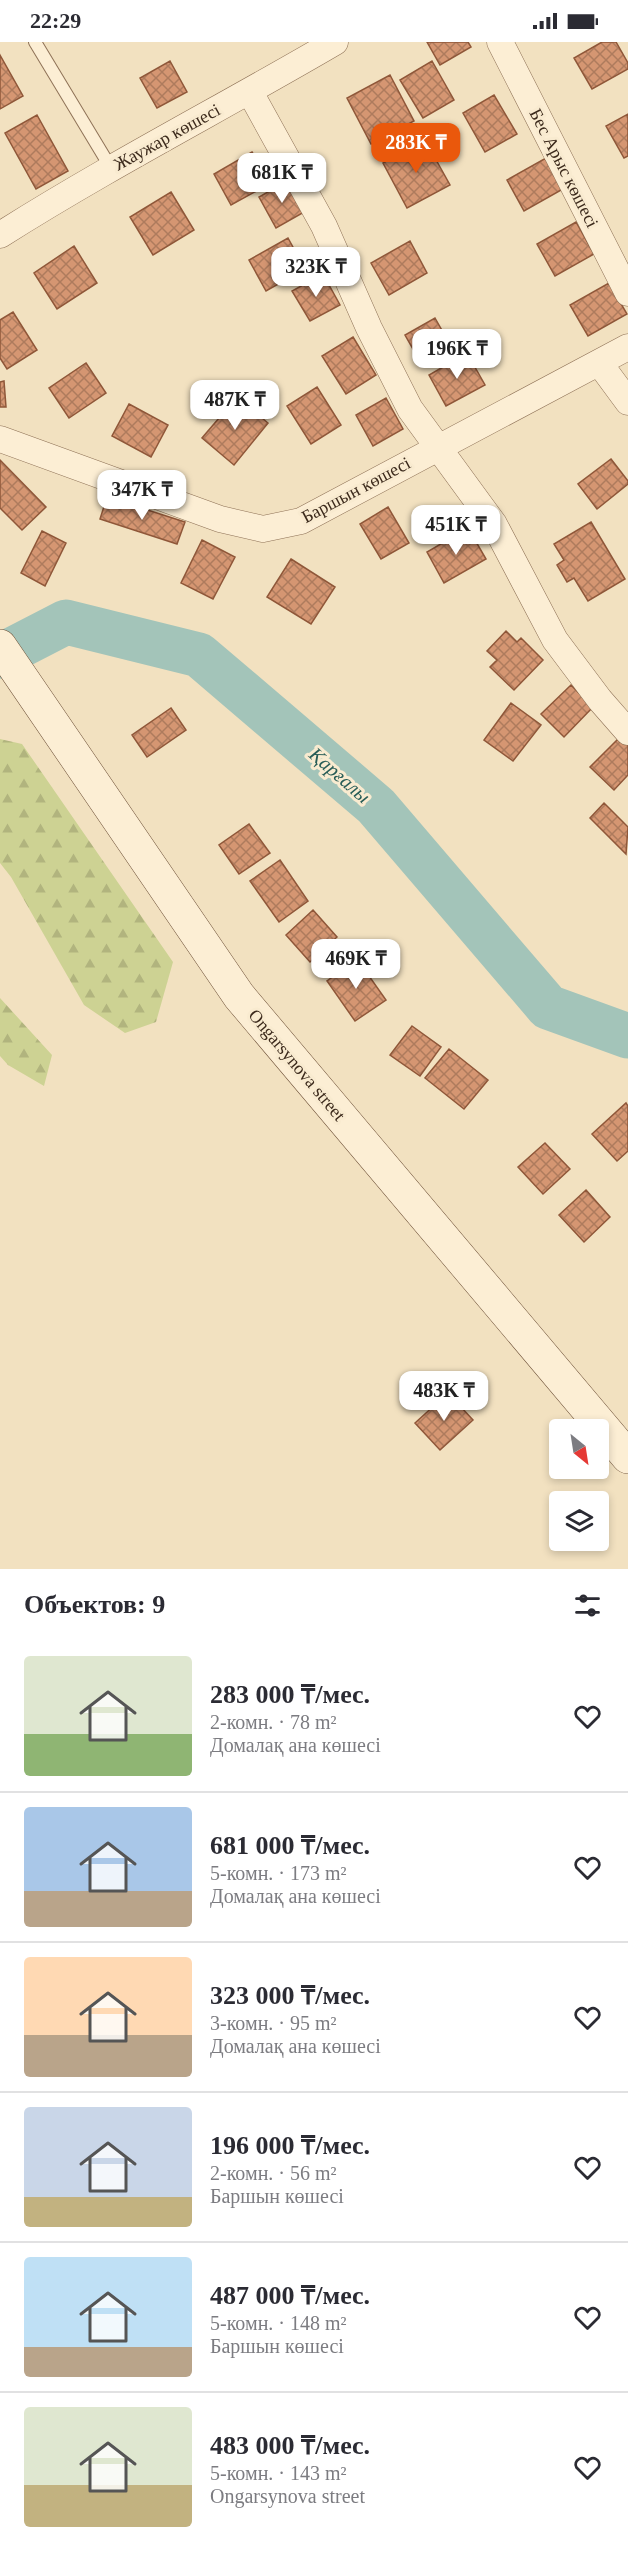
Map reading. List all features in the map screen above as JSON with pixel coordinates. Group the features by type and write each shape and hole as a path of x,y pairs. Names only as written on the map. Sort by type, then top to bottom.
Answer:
{"main road":[{"name":"Ongarsynova street","path":"0,646 238,996 628,1457"}],"street":[{"name":"Жаужар көшесі","path":"0,235 111,168 250,92 335,42"},
{"name":"Бес Арыс көшесі","path":"500,42 628,293"},
{"path":"250,92 324,226 369,328 410,409 494,524 555,640 600,700 628,732"},
{"name":"Баршын көшесі","path":"0,439 220,519 263,528 301,521 600,364 628,347"},
{"path":"600,364 628,402"}],"lane":[{"path":"36,42 111,168"}],"green space":[{"path":"0,739 22,744 173,962 156,1022 125,1033 84,1005 11,877 0,863"},
{"path":"0,998 52,1055 44,1086 8,1065 0,1056"}],"building":[{"path":"427,42 468,42 471,47 440,65"},
{"path":"602,42 616,42 628,63 628,69 592,89 574,58"},
{"path":"0,55 23,96 0,109"},
{"path":"170,61 187,92 157,108 140,78"},
{"path":"432,61 454,100 423,118 400,80"},
{"path":"390,75 414,121 371,144 347,98"},
{"path":"494,95 517,134 485,152 463,113"},
{"path":"628,114 628,156 624,158 606,126"},
{"path":"37,115 68,171 36,189 5,133"},
{"path":"425,140 450,185 407,208 383,163"},
{"path":"252,152 271,183 231,205 214,174"},
{"path":"546,158 563,189 524,211 507,180"},
{"path":"289,180 306,211 276,228 259,197"},
{"path":"171,192 194,230 153,255 130,217"},
{"path":"576,222 594,254 555,276 537,244"},
{"path":"288,238 305,269 266,291 249,260"},
{"path":"410,241 427,273 389,295 371,263"},
{"path":"74,246 97,283 57,309 34,273"},
{"path":"323,274 340,305 310,321 292,291"},
{"path":"609,283 627,314 588,336 570,305"},
{"path":"13,312 37,350 7,369 0,358 0,320"},
{"path":"435,318 452,348 422,365 405,335"},
{"path":"353,337 376,375 346,394 322,356"},
{"path":"467,353 485,385 446,406 429,375"},
{"path":"86,363 106,393 69,418 49,388"},
{"path":"4,381 6,407 0,407 0,382"},
{"path":"317,387 341,425 311,444 287,406"},
{"path":"237,397 268,423 234,465 202,438"},
{"path":"386,398 403,429 373,446 356,415"},
{"path":"129,404 168,425 151,457 112,436"},
{"path":"611,459 628,484 597,509 578,484"},
{"path":"0,460 46,507 22,530 0,508"},
{"path":"107,497 185,522 177,544 100,519"},
{"path":"388,507 409,543 381,559 360,524"},
{"path":"591,522 625,579 588,601 574,578 567,582 557,565 564,560 554,544"},
{"path":"468,528 486,559 444,583 427,552"},
{"path":"42,531 66,543 45,586 21,573"},
{"path":"202,540 235,557 213,599 181,583"},
{"path":"291,559 335,587 311,624 267,597"},
{"path":"506,631 517,642 521,638 543,660 514,690 490,667 497,660 487,651"},
{"path":"571,685 593,707 564,737 541,714"},
{"path":"511,703 541,725 513,761 484,740"},
{"path":"171,708 186,730 147,757 132,735"},
{"path":"620,737 628,745 628,775 614,790 590,767"},
{"path":"604,803 628,827 626,854 590,818"},
{"path":"249,824 270,853 239,874 219,845"},
{"path":"280,860 308,901 279,922 250,881"},
{"path":"313,910 337,937 310,962 286,935"},
{"path":"357,959 386,1000 355,1021 327,981"},
{"path":"412,1026 441,1047 420,1076 390,1055"},
{"path":"449,1049 488,1080 464,1109 425,1078"},
{"path":"626,1103 628,1106 628,1151 617,1161 592,1134"},
{"path":"545,1143 570,1169 543,1194 518,1167"},
{"path":"586,1190 610,1217 584,1242 559,1215"},
{"path":"448,1393 473,1420 440,1450 415,1423"}],"waterway":[{"name":"Қарғалы","path":"0,656 66,622 199,655 376,806 548,1007 628,1036"}]}
